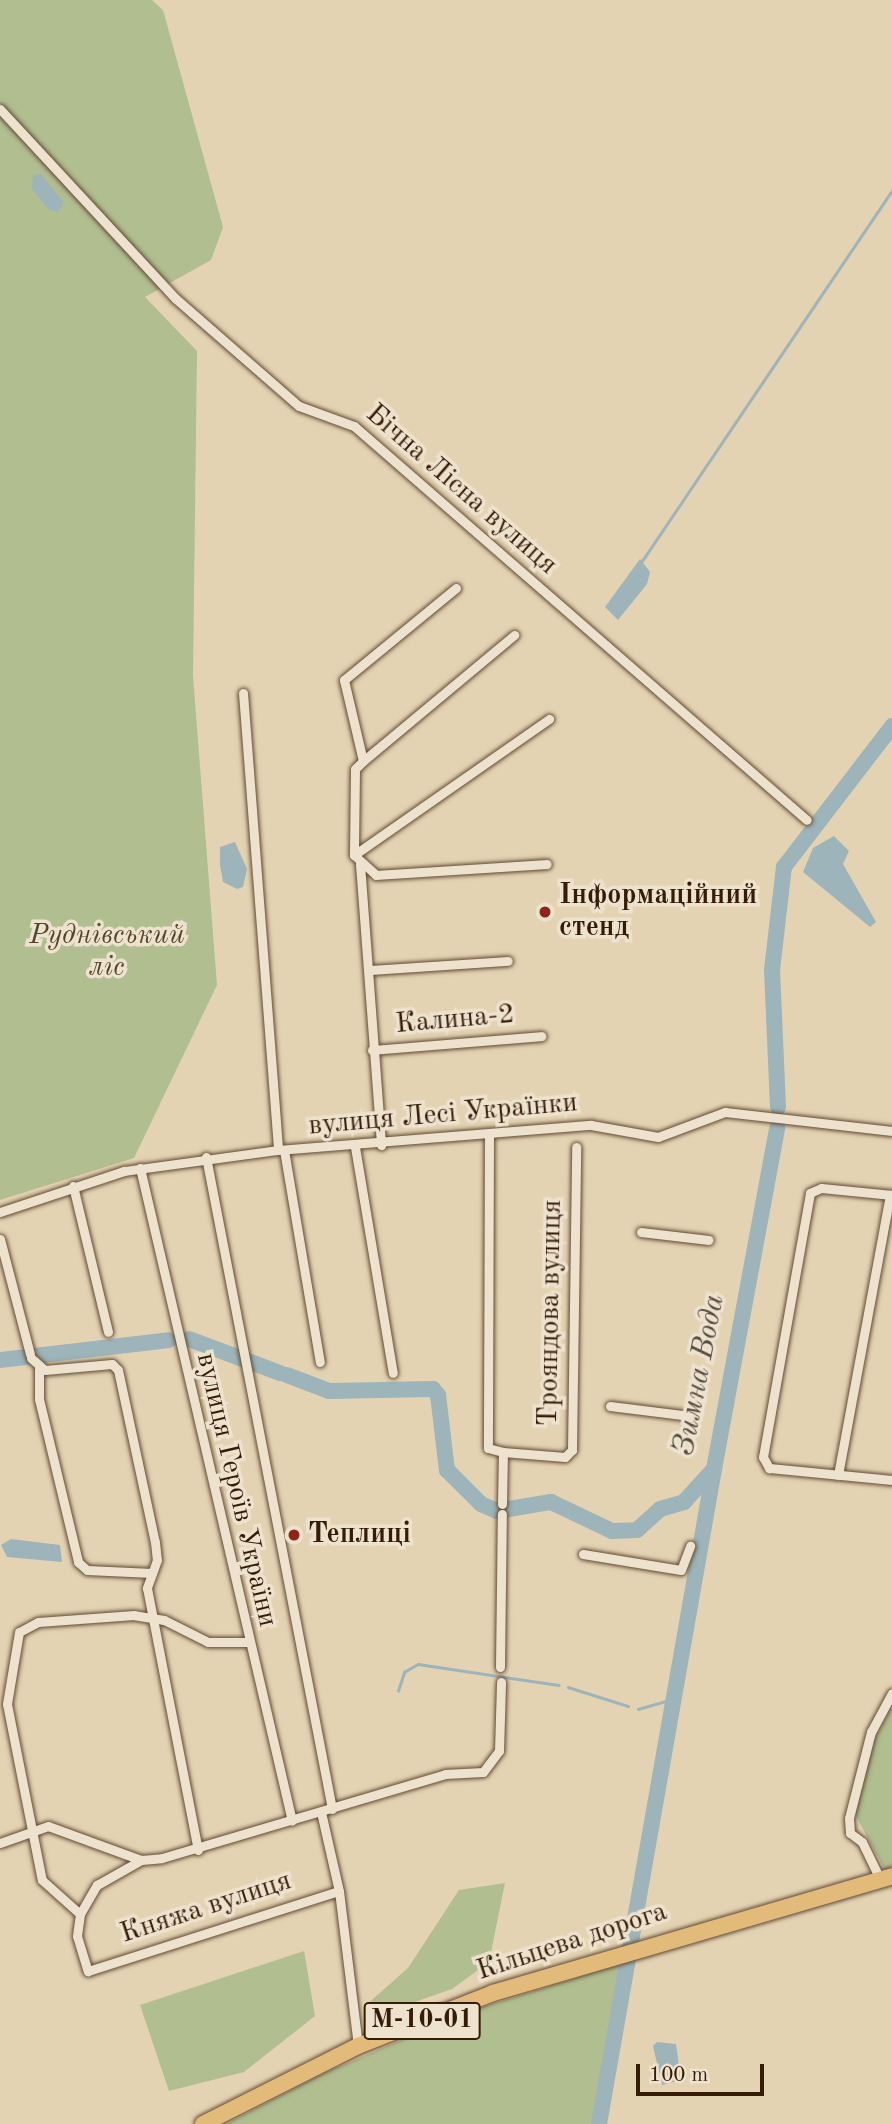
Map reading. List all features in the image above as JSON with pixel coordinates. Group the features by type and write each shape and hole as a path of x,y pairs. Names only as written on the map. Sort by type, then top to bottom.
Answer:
{"highway":[{"name":"Кільцева дорога","path":"202,2124 358,2046 601,1958 886,1877"}],"street":[{"name":"Бічна Лісна вулиця","path":"0,109 175,298 299,406 354,426 807,820"},
{"path":"363,761 344,680 456,588"},
{"path":"380,1144 372,1049 371,970 357,852 355,769 514,635"},
{"path":"243,693 281,1150 320,1362"},
{"path":"357,852 549,719"},
{"path":"360,866 376,876 547,864"},
{"name":"Калина-2","path":"371,970 508,961"},
{"name":"Калина-2","path":"372,1049 541,1036"},
{"name":"вулиця Лесі Українки","path":"0,1212 73,1186 140,1168 206,1157 281,1150 355,1147 592,1125 657,1137 724,1112 892,1131"},
{"name":"Трояндова вулиця","path":"489,1136 488,1448 503,1452 565,1457 572,1450 576,1147"},
{"path":"355,1147 393,1373"},
{"path":"206,1157 332,1809"},
{"name":"вулиця Героїв України","path":"140,1168 247,1642 292,1821"},
{"path":"73,1186 108,1332"},
{"path":"838,1475 891,1195 821,1188 810,1193 764,1457 769,1468 838,1475 892,1480"},
{"path":"641,1232 709,1240"},
{"path":"0,1239 31,1356 39,1368 39,1399 78,1562 87,1570 152,1573"},
{"path":"39,1368 112,1363 118,1370 155,1542 152,1573 147,1588 198,1850"},
{"path":"610,1406 690,1416"},
{"name":"Трояндова вулиця","path":"500,1667 503,1452"},
{"path":"583,1554 681,1570 690,1546"},
{"path":"247,1642 208,1642 151,1616 38,1622 19,1632 7,1704 29,1834 42,1880 72,1901 80,1913 97,1885 141,1860 198,1850 445,1774 483,1772 499,1751 501,1682"},
{"path":"886,1877 862,1842 850,1833 849,1818 871,1732 892,1693"},
{"path":"321,1812 339,1891 358,2046"},
{"path":"0,1843 48,1826 141,1860"},
{"name":"Княжа вулиця","path":"80,1913 77,1936 88,1971 339,1891"}],"green space":[{"name":"Руднівський ліс","path":"0,0 152,0 163,10 223,227 211,260 145,297 197,351 193,676 217,985 134,1158 0,1200"},
{"path":"892,1706 892,1868 885,1870 851,1807 871,1746"},
{"path":"505,1883 489,1962 452,1989 369,2018 364,2007 408,1968 459,1890"},
{"path":"304,1951 315,2016 244,2072 169,2091 140,2005"},
{"path":"621,1964 596,2124 226,2124 324,2073 470,2011"}],"water":[{"path":"41,174 64,202 58,212 49,210 32,189 33,175"},
{"path":"640,559 650,572 647,584 618,620 605,607"},
{"path":"834,836 849,851 843,864 876,922 870,927 803,872 813,848"},
{"path":"235,842 247,869 243,887 237,889 223,882 220,865 220,847"},
{"path":"11,1539 60,1545 62,1562 7,1557 1,1545"},
{"path":"657,2042 676,2044 681,2080 662,2085 653,2046"}],"waterway":[{"path":"640,564 892,190"},
{"name":"Зимна Вода","path":"778,1107 772,970 784,867 892,726"},
{"name":"Зимна Вода","path":"287,1375 329,1391 433,1389 438,1395 447,1470 481,1504 497,1511 551,1502 612,1531 637,1530 660,1509 684,1502 714,1469 777,1128"},
{"name":"Зимна Вода","path":"189,1339 280,1373"},
{"name":"Зимна Вода","path":"0,1360 169,1340"},
{"path":"599,2124 714,1469"},
{"path":"398,1691 404,1672 418,1664 558,1685"},
{"path":"568,1687 628,1706"},
{"path":"638,1709 673,1699"}],"place":[{"name":"Інформаційний стенд","path":"545,912"},
{"name":"Теплиці","path":"294,1535"}]}
